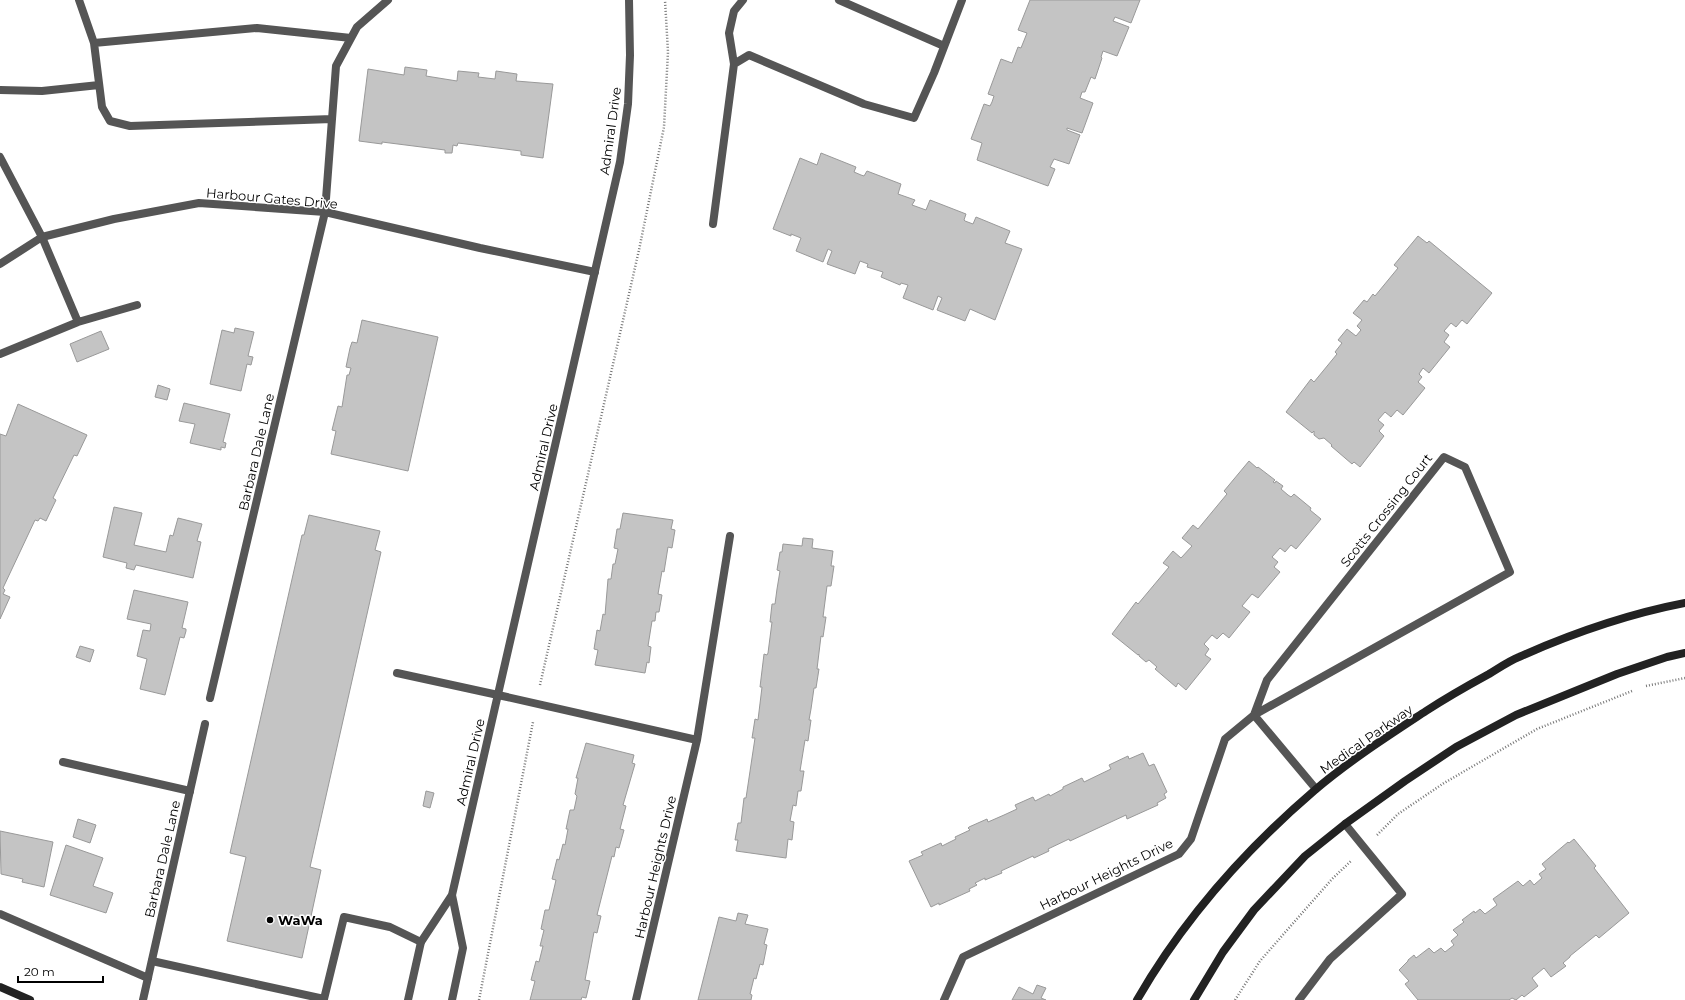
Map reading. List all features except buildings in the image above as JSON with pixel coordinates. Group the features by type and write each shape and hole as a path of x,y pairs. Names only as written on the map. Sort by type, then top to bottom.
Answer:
{"main road":[{"name":"Medical Parkway","path":"1137,1000 1154,971 1208,896 1264,837 1316,789 1383,738 1449,696 1518,657 1612,621 1648,610 1685,602"},
{"path":"1194,1000 1223,952 1254,910 1305,856 1345,824 1456,747 1516,715 1617,674 1667,657 1685,653"},
{"path":"0,987 30,1000"}],"street":[{"path":"80,0 94,43 102,107 110,121 130,126 332,119"},
{"path":"325,212 336,66 357,27 388,0"},
{"name":"Admiral Drive","path":"408,1000 421,942 452,895 620,162 628,104 630,55 629,0"},
{"path":"713,224 734,64 730,33 734,11 743,0"},
{"path":"839,0 944,46"},
{"path":"734,64 749,55 864,104 914,118 962,0"},
{"path":"94,43 257,28 350,38"},
{"path":"0,90 42,91 99,85"},
{"path":"0,157 42,237 78,322"},
{"name":"Harbour Gates Drive","path":"0,264 42,237 114,219 200,203 325,212 480,248 595,272"},
{"name":"Barbara Dale Lane","path":"210,698 325,212"},
{"path":"0,354 78,322 137,305"},
{"name":"Scotts Crossing Court","path":"1444,457 1465,467 1510,572 1254,715 1267,680 1444,457"},
{"name":"Harbour Heights Drive","path":"636,1000 697,740 730,536"},
{"path":"397,673 697,740"},
{"path":"1254,715 1316,789"},
{"name":"Harbour Heights Drive","path":"944,1000 963,957 1179,854 1191,839 1225,738 1254,715"},
{"name":"Barbara Dale Lane","path":"143,1000 204,724"},
{"path":"63,762 190,791"},
{"path":"1299,1000 1330,959 1402,894 1345,824"},
{"name":"Admiral Drive","path":"452,895 463,948 452,1000"},
{"path":"0,914 148,978"},
{"path":"152,961 324,999 344,917 390,927 421,942"}],"path":[{"path":"479,1000 526,764 536,704 639,250 664,127 668,52 665,0"},
{"path":"1643,687 1685,678"},
{"path":"1235,1000 1260,961 1332,879 1398,814 1444,783 1537,729 1636,689"}],"place":[{"name":"WaWa","path":"270,920"}]}
